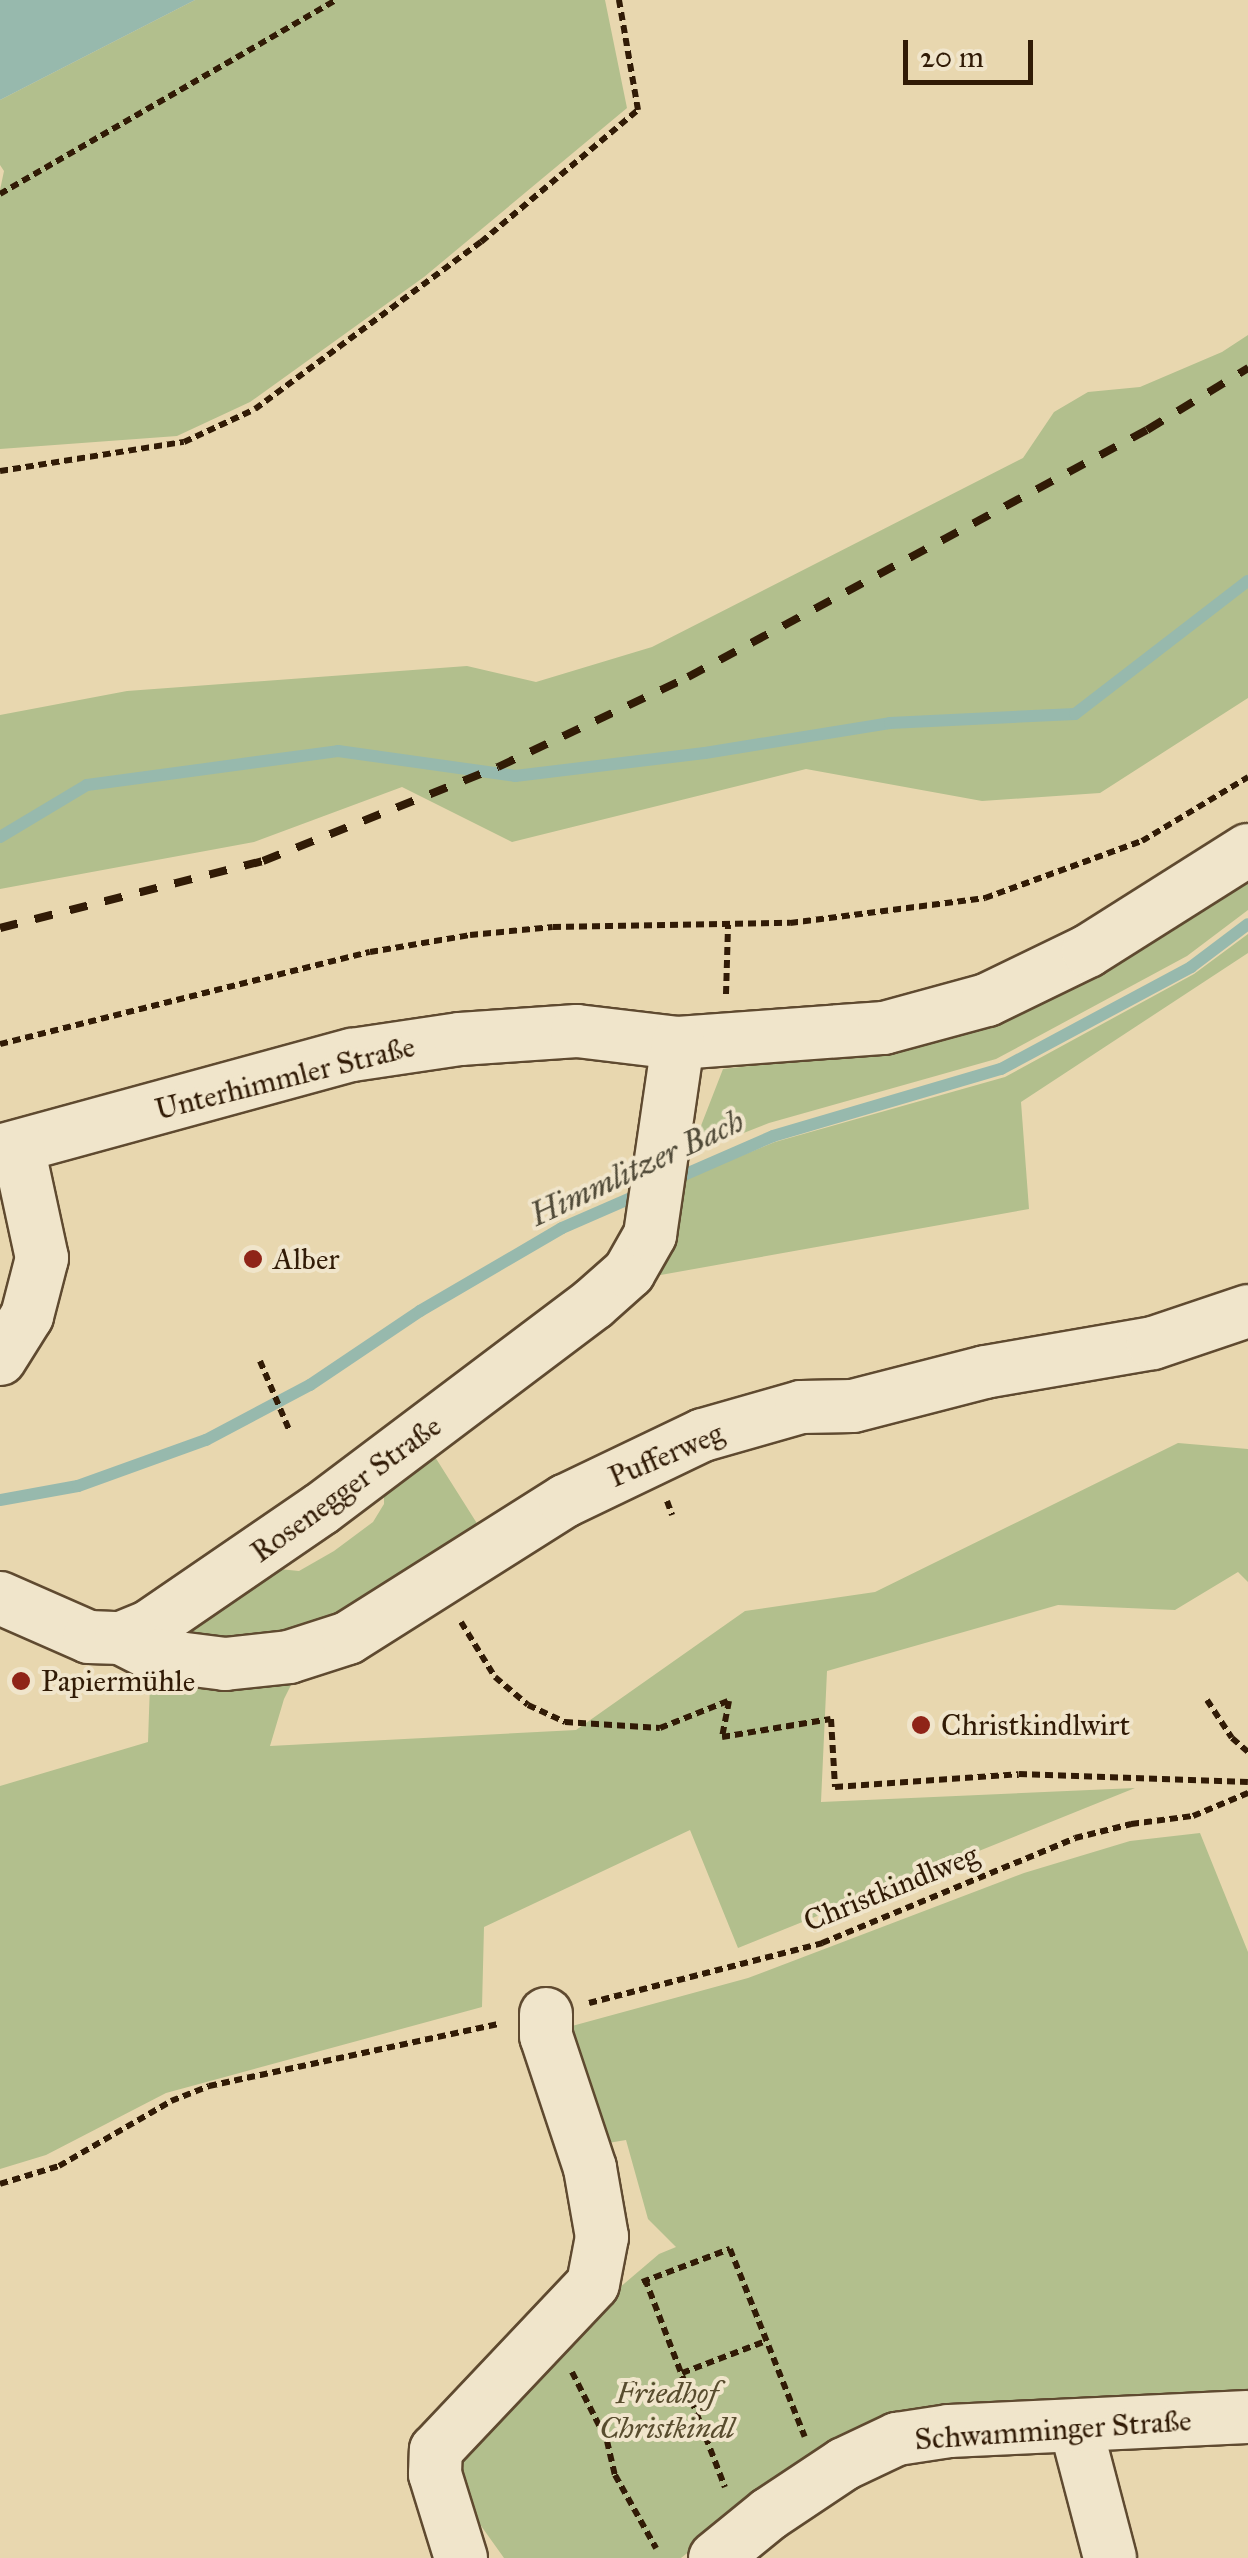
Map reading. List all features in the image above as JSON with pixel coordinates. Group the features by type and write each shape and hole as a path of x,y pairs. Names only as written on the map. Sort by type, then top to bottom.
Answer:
{"street":[{"name":"Unterhimmler Straße","path":"10,1165 352,1055 460,1039 577,1030 698,1041 884,1028 987,1000 1088,951 1248,850"},
{"name":"Rosenegger Straße","path":"121,1638 150,1626 214,1586 566,1325 629,1272 650,1235 671,1108 698,1041"},
{"path":"0,1359 27,1316 42,1258 10,1165"},
{"name":"Pufferweg","path":"121,1638 154,1656 225,1664 289,1658 348,1638 565,1501 702,1436 801,1408 853,1406 985,1372 1153,1344 1248,1312"},
{"path":"0,1598 89,1638 121,1638"},
{"path":"462,2558 435,2474 436,2450 593,2284 602,2237 590,2168 546,2036 546,2014"},
{"name":"Schwamminger Straße","path":"715,2558 830,2474 897,2440 949,2430 1076,2428 1248,2417"},
{"path":"1076,2428 1110,2558"}],"path":[{"path":"0,194 336,0"},
{"path":"0,471 184,442 255,409 480,242 638,110 619,0"},
{"path":"0,1044 370,952 470,934 858,916 986,898 1061,874 1142,841 1248,776"},
{"path":"698,1041 728,977 728,925"},
{"path":"260,1362 290,1432"},
{"path":"430,1587 449,1617 464,1623 494,1677 528,1706 564,1722 660,1728 729,1701 722,1737 831,1719 834,1787 1019,1774 1248,1782"},
{"path":"1207,1700 1232,1738 1248,1752"},
{"name":"Christkindlweg","path":"0,2184 59,2166 171,2101 209,2086 546,2014 822,1943 1074,1838 1131,1824 1193,1816 1248,1792"},
{"path":"632,2292 645,2279 730,2249 805,2438 790,2450"},
{"path":"645,2279 729,2497"},
{"path":"682,2373 766,2341"},
{"path":"570,2368 607,2441 615,2474 656,2548"}],"green space":[{"path":"195,0 605,0 627,108 424,277 250,402 177,436 0,449 0,190 4,171 0,165 0,100"},
{"path":"1248,335 1248,698 1100,793 982,801 806,769 512,842 402,787 254,842 0,889 0,715 127,691 467,666 536,682 652,647 1023,458 1054,412 1088,392 1140,387 1222,352"},
{"path":"1248,869 1248,910 1187,956 996,1059 769,1123 690,1154 723,1069 881,1052"},
{"path":"1248,934 1248,953 1021,1102 1029,1209 655,1276 686,1178 775,1142 1005,1077 1194,974"},
{"path":"1178,1443 1248,1449 1248,1582 1238,1572 1175,1610 1058,1605 827,1671 821,1802 1135,1788 738,1948 690,1830 484,1927 482,2007 166,2093 46,2155 0,2169 0,1786 148,1742 150,1683 216,1686 300,1667 284,1699 270,1746 576,1730 745,1611 875,1592"},
{"path":"430,1449 478,1525 446,1551 324,1635 159,1640 269,1568 299,1571 334,1551 373,1522 384,1504 384,1483"},
{"name":"Friedhof Christkindl","path":"1200,1833 1248,1952 1248,2401 905,2421 826,2443 681,2558 504,2558 439,2467 557,2341 659,2254 676,2247 648,2219 626,2140 596,2145 561,2029 748,1978 1024,1873 1130,1841"}],"water":[{"path":"0,0 195,0 0,100"}],"waterway":[{"path":"0,837 87,785 338,751 515,776 705,753 890,723 1075,714 1248,581"},
{"name":"Himmlitzer Bach","path":"670,1181 773,1136 1001,1069 1191,967 1248,924"},
{"name":"Himmlitzer Bach","path":"0,1500 78,1486 206,1440 310,1385 420,1311 562,1228 642,1193"}],"railway":[{"path":"0,928 263,861 498,767 688,677 1147,430 1248,368"}],"place":[{"name":"Alber","path":"253,1259"},
{"name":"Papiermühle","path":"21,1681"},
{"name":"Christkindlwirt","path":"921,1725"}]}
